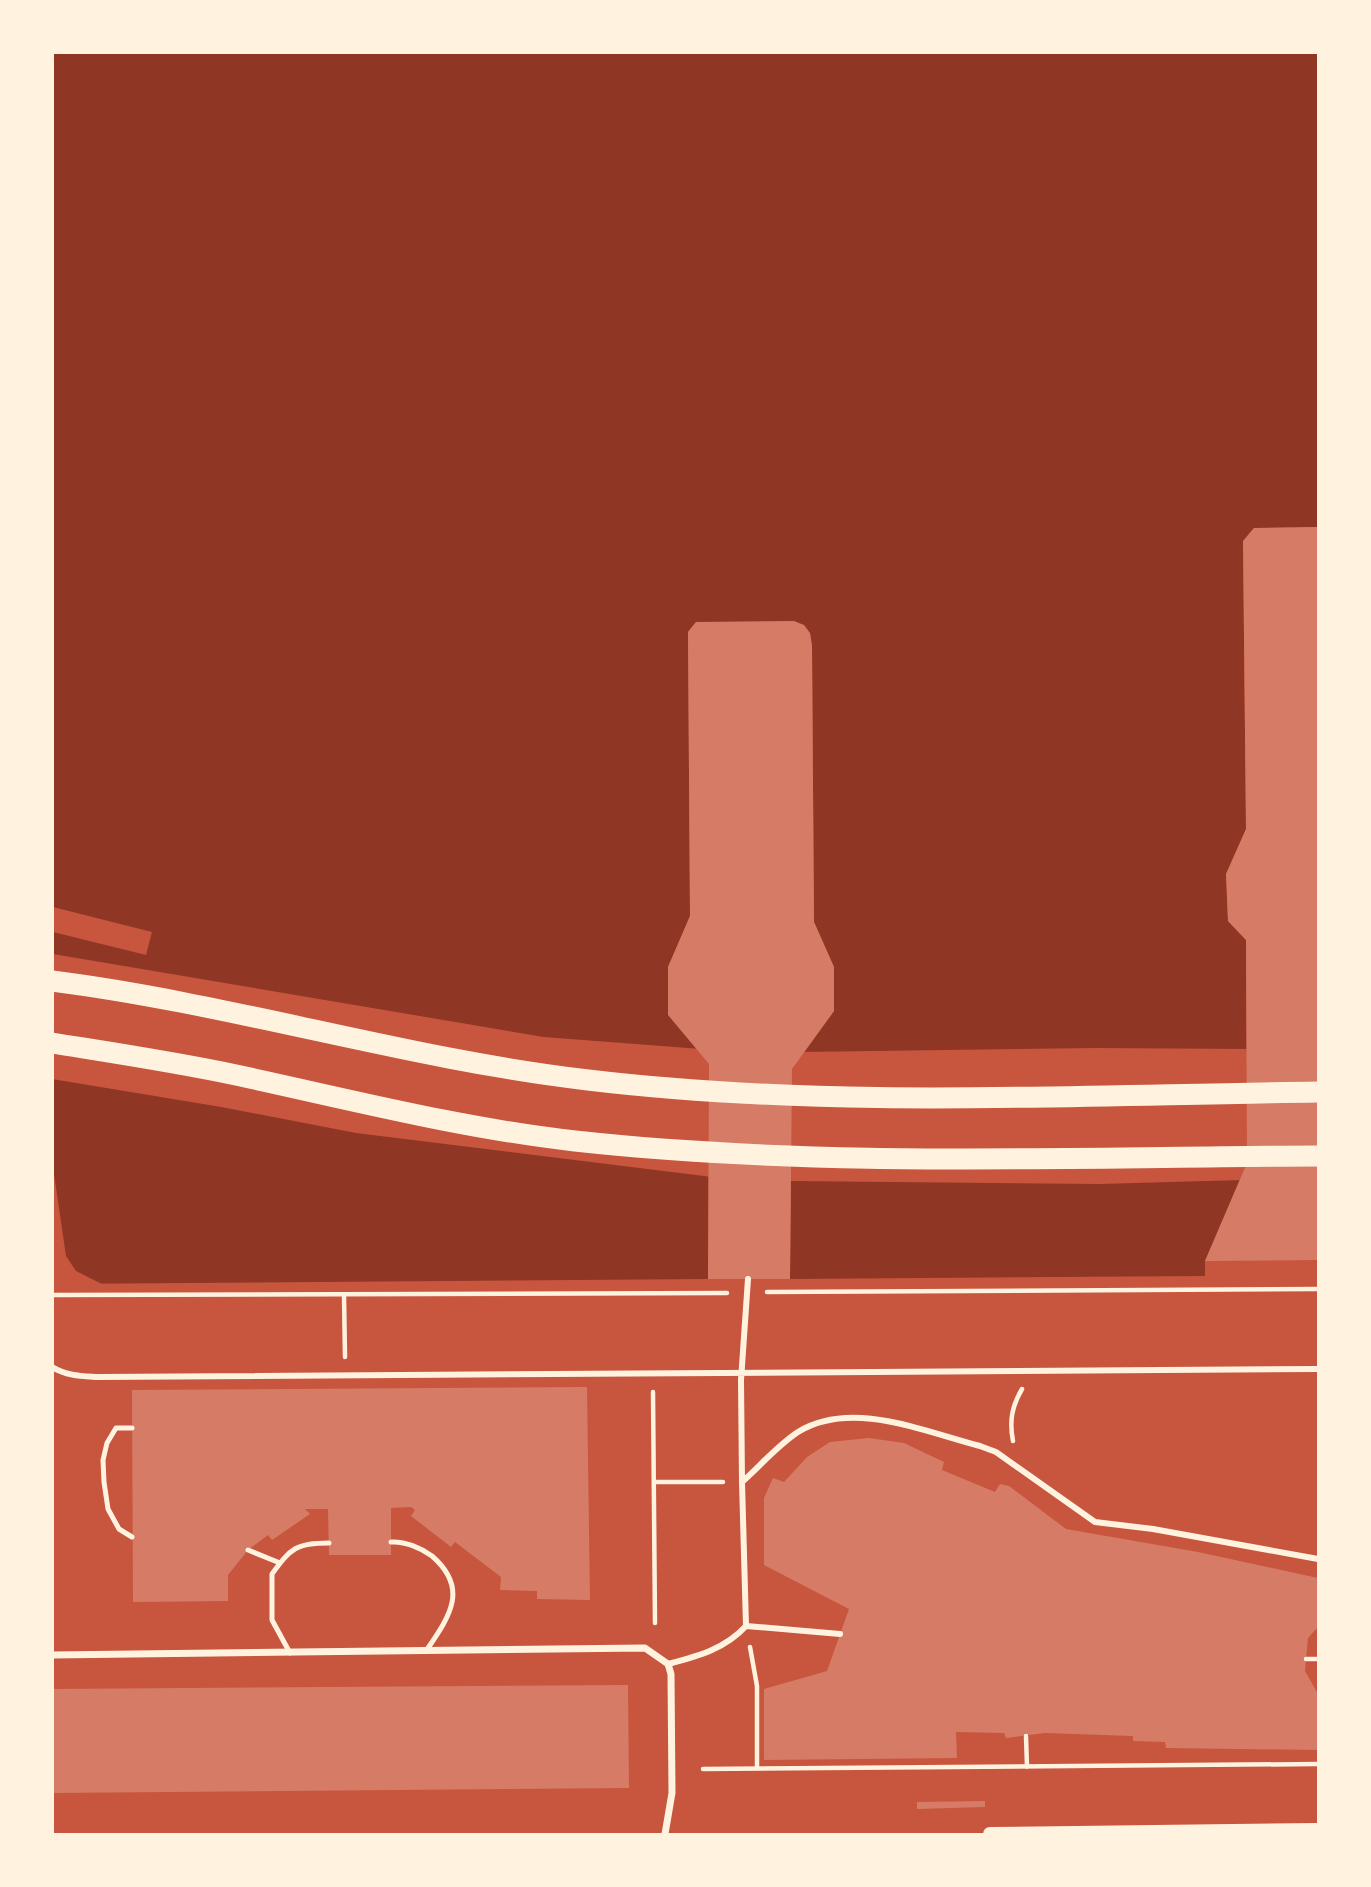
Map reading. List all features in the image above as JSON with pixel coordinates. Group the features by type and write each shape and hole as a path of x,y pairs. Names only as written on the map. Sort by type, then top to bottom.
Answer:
{"highway":[{"path":"52,981 237,1013 385,1047 489,1066 678,1090 851,1098 1318,1092"},
{"path":"52,1043 233,1075 423,1117 500,1131 649,1148 823,1157 1318,1156"}],"main road":[{"path":"990,1835 1318,1830"}],"street":[{"path":"668,1664 705,1654 722,1646 746,1626 741,1482 741,1372 748,1279"},
{"path":"52,1367 76,1376 1318,1369"},
{"path":"741,1482 798,1432 832,1419 850,1417 887,1422 981,1446 1020,1467 1095,1522 1153,1529 1318,1559"},
{"path":"746,1626 840,1634"},
{"path":"52,1655 645,1648 668,1664 671,1674 672,1793 665,1835"}],"lane":[{"path":"132,1428 116,1428 107,1443 103,1460 108,1509 118,1529 132,1536"},
{"path":"391,1542 400,1542 426,1552 446,1569 454,1587 448,1618 426,1651"},
{"path":"290,1653 272,1620 272,1574 293,1549 306,1543 328,1543"},
{"path":"248,1550 280,1563"}],"path":[{"path":"52,1295 1318,1289"},
{"path":"344,1295 345,1375"},
{"path":"1020,1467 1011,1432 1011,1417 1022,1390 1040,1371"},
{"path":"653,1373 655,1623"},
{"path":"654,1482 741,1482"},
{"path":"746,1626 757,1686 757,1768"},
{"path":"1306,1659 1318,1659"},
{"path":"1026,1736 1027,1766"},
{"path":"703,1769 1318,1764"}],"shaded area":[{"path":"52,53 1318,53 1318,527 1254,528 1243,541 1246,829 1226,874 1228,921 1246,940 1247,1163 1205,1261 1205,1276 790,1279 792,1069 834,1011 834,967 814,922 812,646 810,633 696,622 688,632 690,916 668,967 668,1014 709,1064 708,1279 53,1284"}],"pier":[{"path":"53,907 152,932 146,955 53,932"},
{"path":"53,954 544,1037 701,1049 712,1062 712,1177 356,1133 52,1079"},
{"path":"1250,1049 1250,1163 1243,1180 1099,1184 788,1181 789,1068 800,1052"},
{"path":"53,1167 66,1256 76,1271 102,1284 53,1284"}],"building":[{"path":"1318,527 1318,1260 1205,1261 1247,1163 1246,940 1228,921 1226,874 1246,829 1243,541 1254,528"},
{"path":"794,621 804,625 810,633 812,646 814,922 834,967 834,1011 792,1069 790,1279 708,1279 709,1064 668,1015 668,967 690,916 688,632 696,622"},
{"path":"587,1387 590,1600 537,1599 537,1591 500,1590 501,1577 455,1542 451,1547 411,1516 415,1510 411,1507 391,1508 391,1555 329,1555 328,1509 305,1509 310,1514 272,1540 268,1535 248,1550 228,1575 228,1601 133,1602 132,1390"},
{"path":"869,1438 904,1443 944,1462 942,1470 995,1492 1000,1484 1009,1486 1066,1529 1198,1552 1318,1578 1318,1627 1308,1638 1305,1671 1318,1694 1318,1750 1166,1748 1165,1742 1133,1741 1133,1736 1045,1733 1006,1738 1004,1733 956,1732 957,1758 764,1760 764,1689 827,1671 849,1609 764,1565 764,1498 773,1478 784,1482 807,1457 830,1442"},
{"path":"628,1685 629,1788 52,1793 52,1689"},
{"path":"985,1801 985,1807 917,1809 917,1802"}]}
